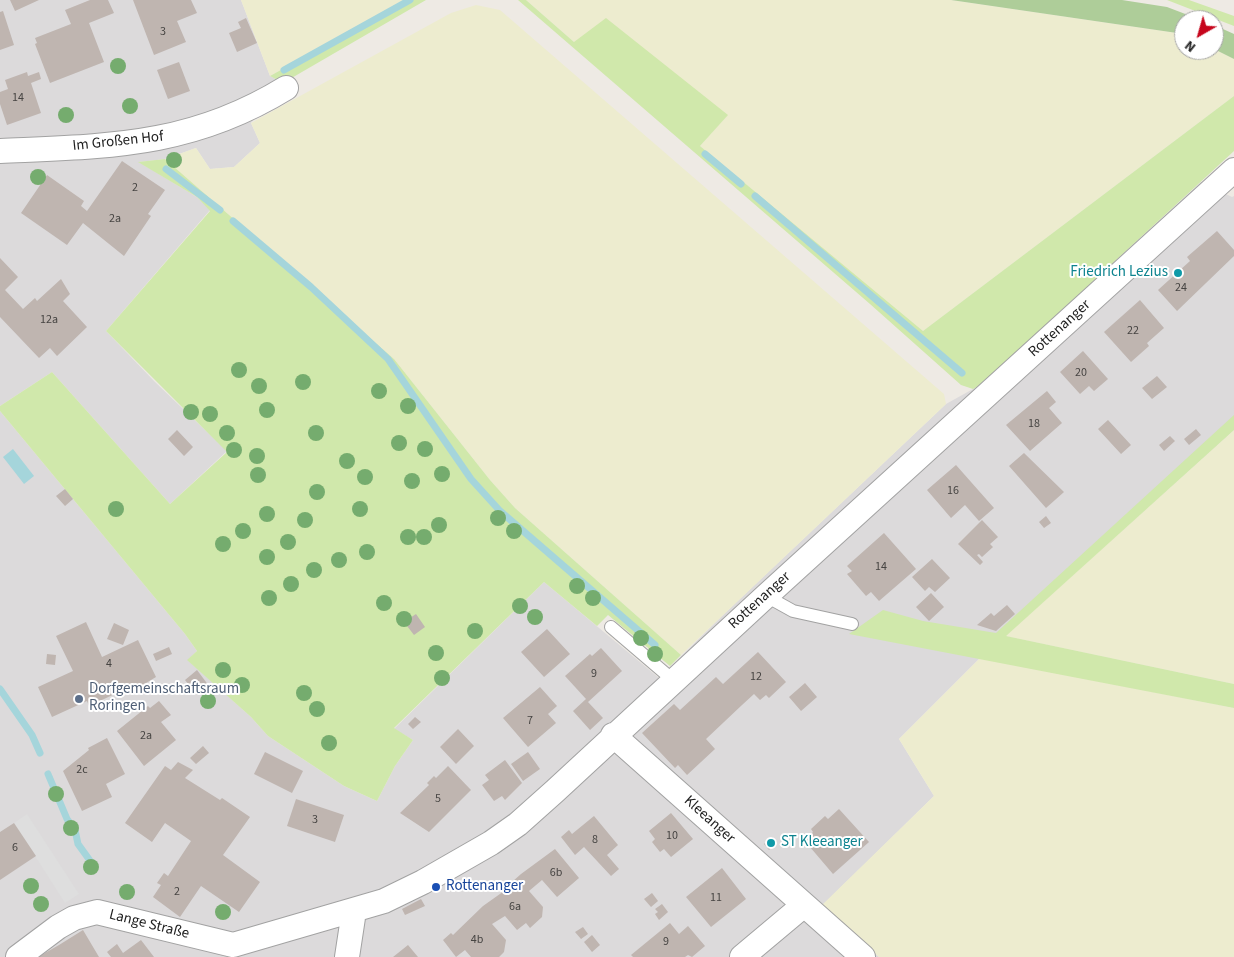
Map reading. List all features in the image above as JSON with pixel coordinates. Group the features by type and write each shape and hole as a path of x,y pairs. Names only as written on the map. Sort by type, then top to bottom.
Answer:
{"street":[{"name":"Im Großen Hof","path":"0,151 126,144 166,138 207,127 257,106 286,88"},
{"name":"Rottenanger","path":"228,951 384,901 424,882 491,843 518,824 673,680 1234,170"},
{"name":"Kleeanger","path":"613,735 863,957"},
{"path":"742,957 804,905"},
{"path":"348,957 354,911"},
{"name":"Lange Straße","path":"18,957 58,927 74,918 97,912 228,951"}],"lane":[{"path":"766,596 792,611 852,624"},
{"path":"611,627 673,680"}],"shaded area":[{"path":"0,0 241,0 270,76 283,83 251,123 260,143 234,167 210,169 196,148 165,159 139,162 197,197 210,210 106,331 155,382 227,451 170,504 52,372 0,406"},
{"path":"1201,182 1232,197 1234,196 1234,430 980,658 899,739 934,796 823,905 879,957 0,957 0,411 185,634 197,651 188,660 251,717 268,736 344,786 377,801 395,766 413,740 394,729 544,582 659,678 727,611 946,404 982,384"},
{"path":"27,814 79,894 65,903 14,823"}],"green space":[{"path":"241,0 407,0 270,76"},
{"path":"407,0 426,0 283,83 270,76"},
{"path":"518,0 526,0 574,42 606,18 728,115 700,146 923,331 1234,96 1234,151 982,384 973,389 961,385"},
{"path":"526,0 951,0 1174,33 1174,60 1224,60 1224,54 1234,59 1234,96 923,331 700,146 727,115 574,42"},
{"path":"951,0 1122,0 1175,10 1174,33"},
{"path":"1167,0 1189,0 1217,10 1193,10"},
{"path":"476,5 500,10 944,394 946,404 681,655 515,508 490,480 394,359 165,159 196,148 210,169 234,167 260,143 251,123 451,13"},
{"path":"1224,12 1234,16 1234,26 1224,22"},
{"path":"1224,30 1234,34 1234,59 1224,54"},
{"path":"165,159 394,359 490,480 515,508 681,655 670,666 608,615 597,626 544,582 394,728 413,740 395,766 377,801 344,786 268,736 251,717 187,660 197,651 185,634 0,411 0,406 52,372 170,504 227,452 106,331 210,211 197,197 138,162"},
{"path":"1234,415 1234,430 1006,636 1234,684 1234,708 849,634 883,610 923,621 996,633"},
{"path":"1234,430 1234,684 1005,636"},
{"path":"980,658 1234,708 1234,957 879,957 822,905 934,796 899,739"}],"water":[{"path":"13,449 34,476 24,484 3,457"}],"building":[{"path":"10,0 39,0 15,11"},
{"path":"90,0 108,0 114,13 89,23 104,62 50,83 35,44 37,43 35,38 71,24 65,10"},
{"path":"133,0 191,0 197,13 177,21 186,42 154,55"},
{"path":"3,11 14,45 0,50 0,12"},
{"path":"246,18 257,43 237,52 229,33 241,28 238,22"},
{"path":"179,62 190,91 168,99 157,70"},
{"path":"27,72 28,76 39,72 41,79 31,83 41,113 7,125 0,104 0,92 8,89 5,80"},
{"path":"122,161 165,190 148,214 151,216 124,256 83,223 67,245 21,213 47,175 84,201 81,206 87,211"},
{"path":"1217,231 1234,250 1234,256 1177,311 1158,290 1190,261 1187,257"},
{"path":"0,258 18,277 5,290 23,309 35,298 37,301 61,279 70,294 63,301 87,327 57,356 50,348 39,358 0,317"},
{"path":"1140,300 1164,328 1147,343 1149,346 1131,362 1104,332"},
{"path":"1083,351 1108,379 1094,391 1089,386 1080,394 1060,372"},
{"path":"1157,376 1167,387 1152,399 1142,388"},
{"path":"1047,391 1056,402 1049,408 1062,423 1030,451 1006,425"},
{"path":"1108,420 1131,445 1121,454 1098,429"},
{"path":"1196,429 1201,435 1189,445 1184,439"},
{"path":"177,430 193,447 184,456 168,439"},
{"path":"1170,436 1175,441 1164,451 1159,445"},
{"path":"1024,453 1064,492 1046,508 1009,466"},
{"path":"956,465 994,508 979,521 965,505 951,518 927,490"},
{"path":"65,489 73,499 65,506 56,496"},
{"path":"1046,516 1051,523 1044,528 1039,522"},
{"path":"982,520 998,537 990,544 993,547 982,557 979,554 977,555 983,562 980,565 958,544"},
{"path":"884,533 916,569 879,601 871,592 866,596 847,574 852,571 847,566"},
{"path":"932,559 950,578 935,592 929,587 925,591 912,577"},
{"path":"931,593 944,607 929,621 916,607"},
{"path":"1007,605 1015,614 996,631 977,625 991,613 994,616"},
{"path":"416,614 425,627 414,635 404,622"},
{"path":"86,622 102,657 138,640 156,677 131,692 127,683 117,687 119,692 89,706 87,701 52,717 38,687 73,671 56,636"},
{"path":"114,623 129,630 123,645 107,639"},
{"path":"547,629 570,654 544,677 521,652"},
{"path":"169,647 172,654 156,661 153,654"},
{"path":"601,648 622,671 588,702 603,718 590,730 573,711 586,699 565,676 590,654 592,656"},
{"path":"758,652 786,682 769,698 766,695 760,700 754,694 742,705 706,739 715,749 687,775 678,765 675,768 642,733 674,704 680,710 716,677 723,684"},
{"path":"47,654 56,655 55,665 46,664"},
{"path":"197,670 209,686 197,695 185,680"},
{"path":"805,683 817,697 801,711 789,697"},
{"path":"540,687 557,706 548,714 556,723 528,747 503,718"},
{"path":"159,701 171,715 161,722 176,740 144,766 117,731 148,706 150,708"},
{"path":"415,717 421,722 413,729 408,724"},
{"path":"458,729 474,746 456,764 440,747"},
{"path":"107,738 125,774 106,784 112,797 82,811 63,771 89,750 88,748"},
{"path":"203,746 209,753 196,764 190,758"},
{"path":"265,752 303,771 292,793 254,774"},
{"path":"528,752 540,769 523,781 511,764"},
{"path":"505,760 522,783 505,800 502,796 494,801 482,785 489,780 485,775"},
{"path":"178,762 193,770 185,778 220,800 222,798 250,817 223,855 260,882 239,912 201,886 180,917 153,897 161,885 157,883 164,873 168,876 191,841 165,823 152,842 125,823 165,766 171,770"},
{"path":"448,766 471,790 429,832 400,813 429,785 427,783 434,776 436,778"},
{"path":"296,799 344,815 335,842 287,826"},
{"path":"839,809 869,842 833,874 804,840 813,832 811,829 825,816 828,819"},
{"path":"671,813 693,839 671,857 664,849 660,852 652,842 655,839 649,831"},
{"path":"594,816 618,845 607,855 619,869 611,876 584,847 575,855 561,837 569,830 572,834"},
{"path":"14,823 36,856 0,880 0,832"},
{"name":"ST Kleeanger","path":"772,837 777,842 769,850 764,844"},
{"path":"555,849 579,878 557,897 542,880 529,891 543,907 542,917 530,928 526,923 517,930 505,916 492,924 506,940 504,952 499,957 471,957 465,950 456,957 443,940 451,933 453,935 483,906 514,884 512,882 521,874"},
{"path":"722,868 746,899 711,927 686,897"},
{"path":"652,893 658,901 651,907 644,899"},
{"path":"421,899 425,906 405,915 402,909"},
{"path":"662,904 668,912 659,920 655,914 658,912 655,909"},
{"path":"670,923 679,934 688,926 705,946 692,957 688,955 685,957 633,957 631,955"},
{"path":"583,927 588,934 581,939 575,932"},
{"path":"83,930 99,957 38,957 59,945"},
{"path":"592,935 600,945 592,952 584,942"},
{"path":"141,940 154,957 111,957 107,952 117,944 123,953"},
{"path":"408,945 418,957 393,957"}],"waterway":[{"path":"284,70 410,0"},
{"path":"705,154 741,184"},
{"path":"166,169 220,210"},
{"path":"755,196 962,373"},
{"path":"233,221 311,287 388,359 471,479 500,511 655,645"},
{"path":"0,689 32,735 40,753"},
{"path":"48,774 67,819 75,830 78,844 91,862"}],"place":[{"name":"Friedrich Lezius","path":"1178,273"},
{"name":"Dorfgemeinschaftsraum Roringen","path":"79,699"},
{"name":"ST Kleeanger","path":"771,843"},
{"name":"Rottenanger","path":"436,887"}]}
